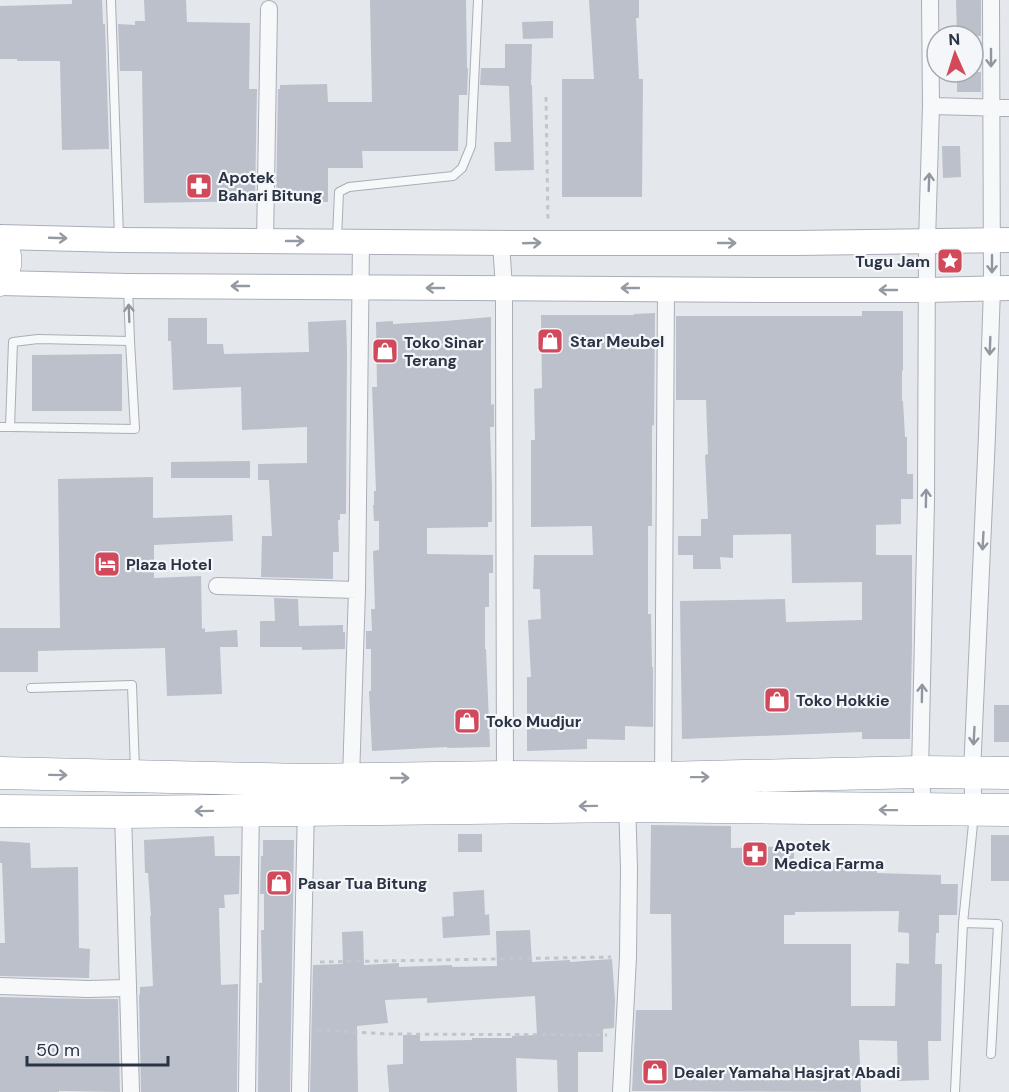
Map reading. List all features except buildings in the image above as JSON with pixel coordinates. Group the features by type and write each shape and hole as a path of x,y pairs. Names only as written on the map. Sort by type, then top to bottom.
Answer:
{"highway":[{"path":"0,241 5,255 5,265 0,282"},
{"path":"664,792 920,772 1009,773"},
{"path":"0,774 249,779 305,795 664,792 924,810 1009,810"},
{"path":"0,812 252,810 351,779 505,777 626,792"}],"street":[{"path":"924,810 920,772 926,502 927,241 931,106 930,0"},
{"path":"974,810 972,773 987,446 1001,288 1001,240 991,108 991,0"},
{"path":"265,241 269,9"},
{"path":"931,106 1009,108"},
{"path":"0,237 501,243 1001,240"},
{"path":"349,242 361,287 357,590 351,779"},
{"path":"501,243 504,288 505,777"},
{"path":"0,282 128,286 927,290 1001,288"},
{"path":"664,792 666,288"},
{"path":"217,585 357,590"},
{"path":"247,1092 252,810 249,779"},
{"path":"621,1092 628,957 626,792"},
{"path":"300,1092 303,1029 305,795"},
{"path":"123,812 131,1092"},
{"path":"0,987 127,988"}],"lane":[{"path":"111,0 119,240"},
{"path":"349,242 339,192 349,187 453,177 462,168 471,146 478,0"},
{"path":"0,427 135,429 128,286"},
{"path":"10,427 13,342 38,339 130,341"},
{"path":"31,688 132,685 135,777"},
{"path":"955,1092 963,922 974,810"},
{"path":"963,922 998,924 992,1054"}],"path":[{"path":"546,97 548,242"},
{"path":"303,962 628,957"},
{"path":"303,1029 387,1034 624,1035"}],"place":[{"name":"Apotek Bahari Bitung","path":"199,186"},
{"name":"Tugu Jam","path":"950,261"},
{"name":"Star Meubel","path":"550,341"},
{"name":"Toko Sinar Terang","path":"385,351"},
{"name":"Plaza Hotel","path":"107,564"},
{"name":"Toko Hokkie","path":"777,700"},
{"name":"Toko Mudjur","path":"467,721"},
{"name":"Apotek Medica Farma","path":"755,854"},
{"name":"Pasar Tua Bitung","path":"279,883"},
{"name":"Dealer Yamaha Hasjrat Abadi","path":"655,1072"}]}
